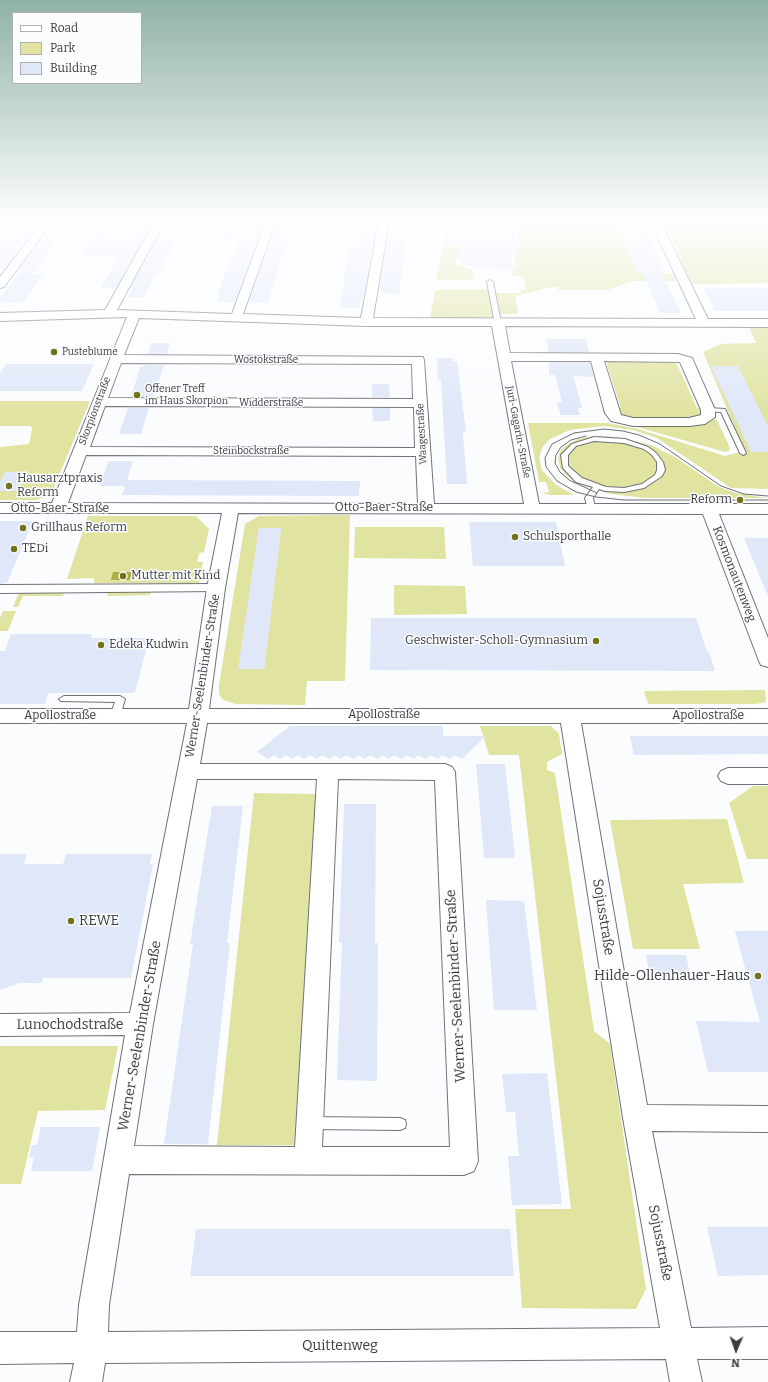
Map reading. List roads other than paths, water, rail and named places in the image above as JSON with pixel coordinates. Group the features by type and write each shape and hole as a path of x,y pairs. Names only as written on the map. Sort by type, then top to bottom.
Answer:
{"street":[{"path":"109,313 124,285"},
{"path":"236,318 248,285"},
{"path":"366,322 373,285"},
{"path":"686,285 704,323"},
{"path":"0,317 109,313 366,322 768,323"},
{"name":"Skorpionstraße","path":"58,509 115,359 134,314"},
{"name":"Juri-Gagarin-Straße","path":"498,323 532,507"},
{"path":"504,357 596,358 684,359 687,361 717,408 708,417 696,422 633,422 617,419 612,413 596,358"},
{"name":"Wostokstraße","path":"115,359 418,360"},
{"name":"Waagestraße","path":"418,360 426,508"},
{"name":"Widderstraße","path":"99,402 420,403"},
{"name":"Steinbockstraße","path":"80,451 423,452"},
{"name":"Otto-Baer-Straße","path":"0,508 231,509 532,507 768,509"},
{"name":"Werner-Seelenbinder-Straße","path":"86,1382 92,1347 94,1305 140,1024 198,716 211,633 216,588 231,509"},
{"name":"Kosmonautenweg","path":"709,509 768,661"},
{"path":"0,589 216,588"},
{"name":"Apollostraße","path":"0,716 768,716"},
{"name":"Sojusstraße","path":"570,716 636,1118 679,1344"},
{"name":"Werner-Seelenbinder-Straße","path":"118,1160 464,1160 445,772 188,771"},
{"path":"308,1160 328,771"},
{"path":"728,776 768,776"},
{"name":"Lunochodstraße","path":"0,1025 140,1024"},
{"path":"636,1118 768,1119"},
{"name":"Quittenweg","path":"0,1348 768,1343"},
{"path":"679,1344 686,1382"}],"lane":[{"path":"491,285 498,323"},
{"path":"717,408 743,453"},
{"path":"598,439 625,441 646,448 654,454 660,462 661,470 658,476 644,486 620,490 597,487 579,480 565,468 564,455 574,445 598,439"},
{"path":"591,508 588,498 597,487"},
{"path":"64,699 120,699 115,716"},
{"path":"310,1123 400,1124"}],"tram line":[{"path":"768,496 744,494 721,486 660,444 639,435 623,431 604,429 574,433 552,444 545,458 546,467 557,481 576,492 596,497 624,500 768,500"},
{"path":"586,436 571,440 561,447 556,455 555,463 560,472 569,480 597,493"}],"place":[{"name":"Pusteblume","path":"54,352"},
{"name":"Offener Treff im Haus Skorpion","path":"137,395"},
{"name":"Hausarztpraxis Reform","path":"9,486"},
{"name":"Reform","path":"740,500"},
{"name":"Grillhaus Reform","path":"23,528"},
{"name":"Schulsporthalle","path":"515,537"},
{"name":"TEDi","path":"14,549"},
{"name":"Mutter mit Kind","path":"123,576"},
{"name":"Geschwister-Scholl-Gymnasium","path":"596,641"},
{"name":"Edeka Kudwin","path":"101,645"},
{"name":"REWE","path":"71,921"},
{"name":"Hilde-Ollenhauer-Haus","path":"758,976"}]}
